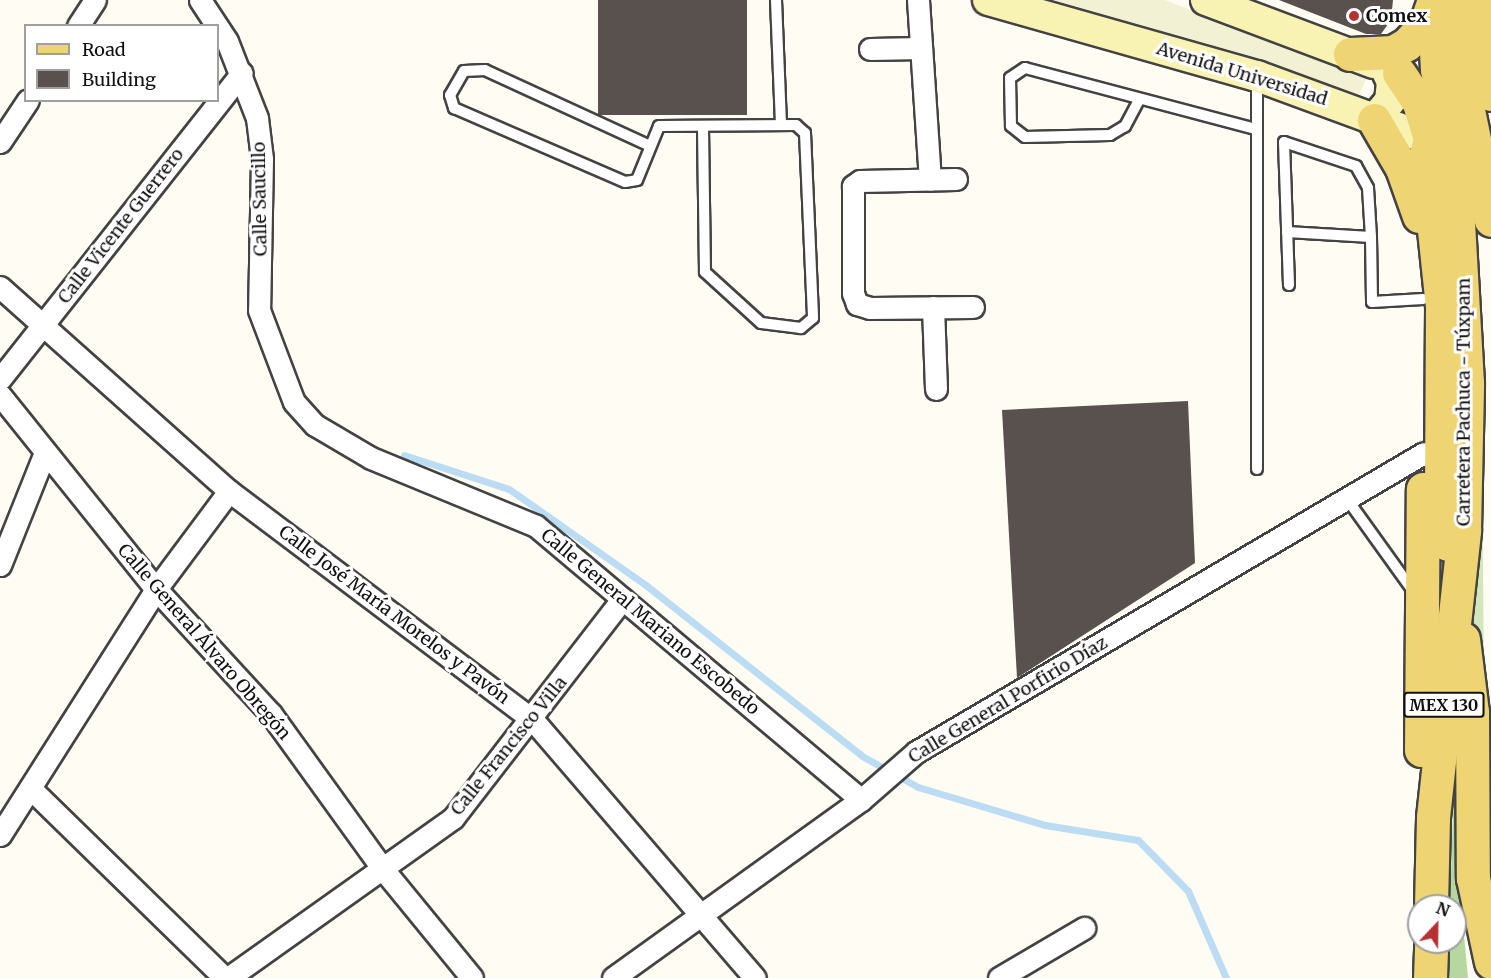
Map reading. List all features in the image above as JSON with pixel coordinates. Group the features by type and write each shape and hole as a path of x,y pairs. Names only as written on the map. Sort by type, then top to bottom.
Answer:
{"main road":[{"name":"Avenida Universidad","path":"988,0 1257,76 1374,120"},
{"path":"1206,0 1392,70 1466,125"},
{"path":"1466,125 1487,0"},
{"path":"1350,54 1393,52 1407,44 1442,1"},
{"name":"MEX 130","path":"1442,1 1437,69 1466,125 1491,220"},
{"path":"1374,120 1392,94 1392,70"},
{"path":"1374,120 1466,125"},
{"path":"1374,120 1402,168 1419,216 1423,299 1424,453 1420,601 1421,758 1433,817"},
{"name":"Carretera Pachuca - Túxpam","path":"1431,894 1433,817 1455,593 1465,520 1466,125"},
{"path":"1455,593 1472,712 1473,878 1491,962"},
{"path":"1430,978 1431,954"}],"street":[{"path":"79,24 95,0"},
{"name":"Calle Saucillo","path":"200,0 214,24"},
{"path":"918,0 930,180"},
{"name":"Calle Saucillo","path":"219,33 242,73 257,118 262,159 259,310 280,373"},
{"path":"870,50 921,48"},
{"name":"Calle Vicente Guerrero","path":"0,379 242,73"},
{"path":"0,142 27,102"},
{"path":"956,179 860,181 851,193 857,304 973,307"},
{"name":"Calle José María Morelos y Pavón","path":"0,287 46,322 229,491 533,720 755,978"},
{"path":"933,307 936,389"},
{"name":"Calle General Mariano Escobedo","path":"280,373 294,402 315,425 371,458 536,526 622,599 867,795"},
{"name":"Calle General Álvaro Obregón","path":"0,394 44,455 156,589 272,714 382,868 472,978"},
{"name":"Calle General Porfirio Díaz","path":"614,978 867,795 916,752 1424,453"},
{"path":"0,565 44,455"},
{"path":"0,834 156,589 229,491"},
{"name":"Calle Francisco Villa","path":"227,978 453,818 533,720 622,599"},
{"path":"30,788 227,978"},
{"path":"999,978 1084,928"}],"lane":[{"path":"776,0 781,123"},
{"path":"1140,100 1125,126 1110,135 1025,137 1011,126 1010,78 1025,68 1256,129"},
{"path":"648,145 485,70 464,71 450,95 454,108 625,182 638,180 648,145 659,126 703,127 781,123 805,133 813,318 801,328 761,323 705,272 703,127"},
{"path":"1257,76 1257,469"},
{"path":"1289,285 1284,142 1356,166 1368,188 1372,302 1423,299"},
{"path":"1287,232 1371,237"},
{"path":"1347,499 1420,601"}],"shaded area":[{"path":"1035,0 1165,0 1366,79 1359,95"}],"green space":[{"path":"1479,454 1482,454 1484,685 1466,597"},
{"path":"1456,711 1460,894 1450,894"},
{"path":"1450,954 1466,954 1468,978 1449,978"}],"building":[{"path":"598,0 747,0 747,115 598,115"},
{"name":"Comex","path":"1279,0 1393,0 1391,20 1381,34 1366,34"},
{"path":"1188,401 1195,563 1017,678 1002,410"}],"waterway":[{"path":"404,455 509,489 647,586 862,756 918,787 1045,825 1138,840 1188,891 1226,978"}],"place":[{"name":"Comex","path":"1354,16"}]}
